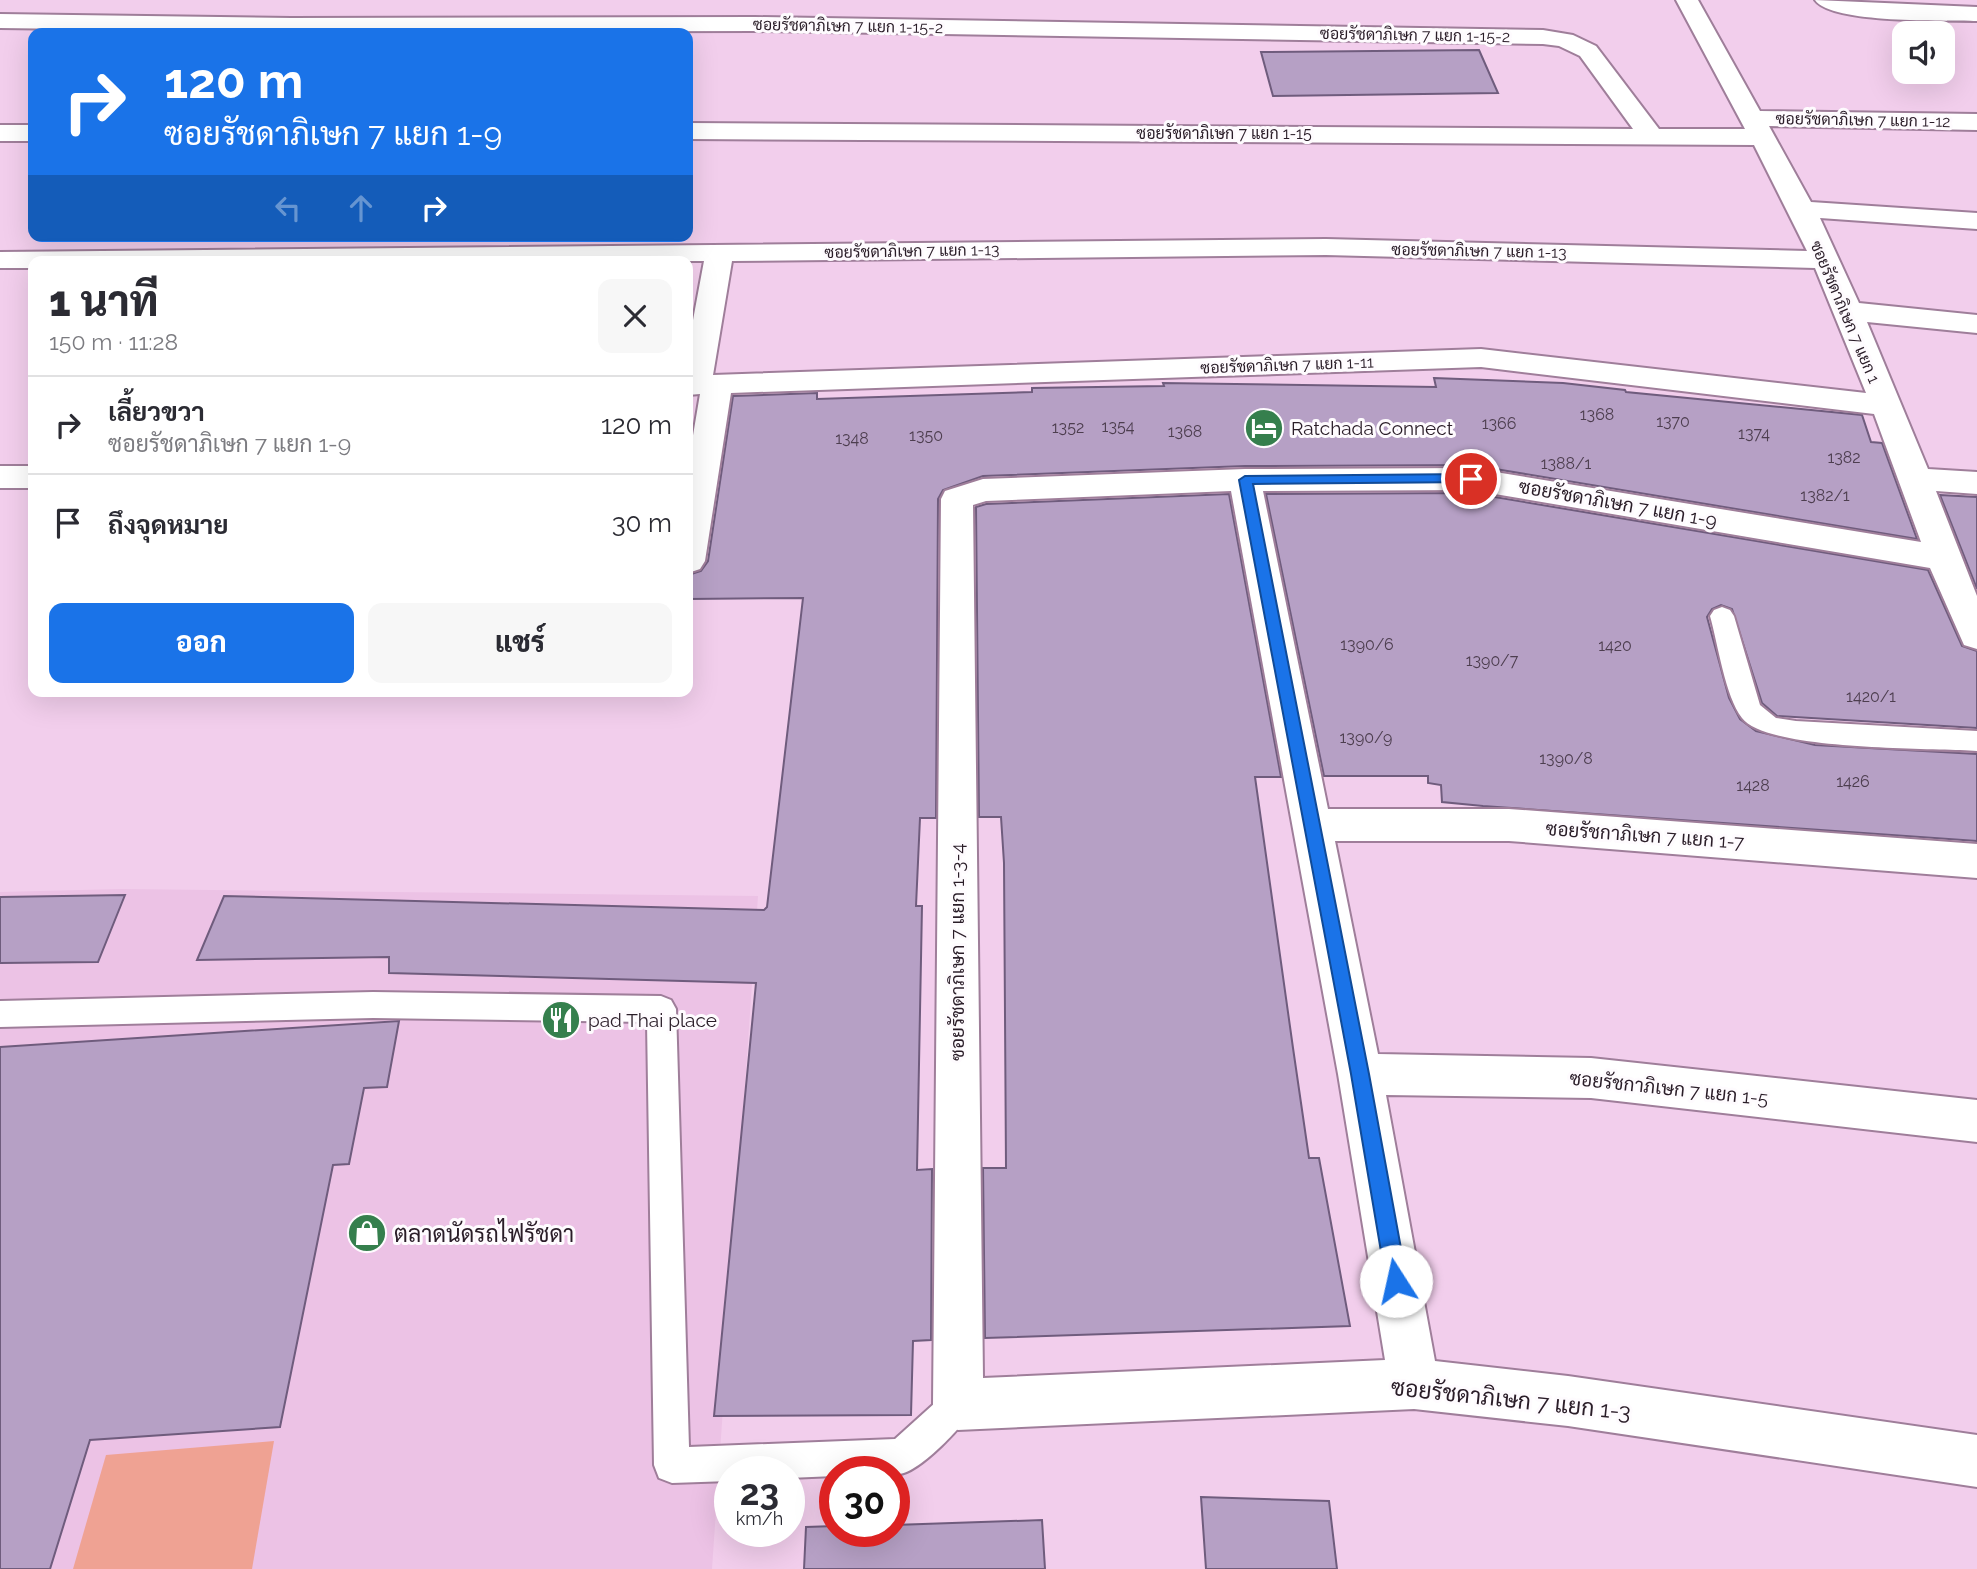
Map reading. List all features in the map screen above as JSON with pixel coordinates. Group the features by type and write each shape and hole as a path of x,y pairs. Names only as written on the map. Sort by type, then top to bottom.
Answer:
{"street":[{"name":"ซอยรัชดาภิเษก 7 แยก 1","path":"1687,0 1755,128 1802,209 1848,311 1916,479 1943,558 1977,634"},
{"path":"1826,0 1835,5 1863,9 1977,14"},
{"name":"ซอยรัชดาภิเษก 7 แยก 1-15-2","path":"4,25 755,24 1543,37 1565,40 1588,51 1651,135"},
{"name":"ซอยรัชดาภิเษก 7 แยก 1-12","path":"1755,128 1977,122"},
{"name":"ซอยรัชดาภิเษก 7 แยก 1-15","path":"693,131 1651,135 1755,128"},
{"path":"0,133 28,133"},
{"path":"1802,209 1977,221"},
{"name":"ซอยรัชดาภิเษก 7 แยก 1-13","path":"613,256 1326,247 1824,260"},
{"path":"693,487 700,384 719,254"},
{"name":"ซอยรัชดาภิเษก 7 แยก 1-13","path":"0,260 28,260"},
{"path":"1848,311 1977,324"},
{"name":"ซอยรัชดาภิเษก 7 แยก 1-11","path":"700,384 1481,358 1884,405"},
{"path":"0,477 28,477"},
{"name":"ซอยรัชดาภิเษก 7 แยก 1-9","path":"957,499 983,490 1245,480 1471,479 1943,558"},
{"path":"1916,479 1977,483"},
{"path":"1245,480 1360,1074 1415,1384"},
{"name":"ซอยรัชดาภิเษก 7 แยก 1-3-4","path":"957,499 958,1405"},
{"name":"ซอยรัชกาภิเษก 7 แยก 1-7","path":"1312,825 1509,825 1977,861"},
{"name":"ซอยรัชกาภิเษก 7 แยก 1-5","path":"1360,1074 1591,1078 1977,1121"},
{"name":"ซอยรัชดาภิเษก 7 แยก 1-3","path":"958,1405 1415,1384 1568,1401 1977,1461"}],"lane":[{"path":"1722,616 1748,708 1756,721 1770,727 1796,731 1977,741"},
{"path":"0,1014 373,1005 661,1009 672,1465 902,1455 958,1405"}],"shaded area":[{"name":"ตลาดนัดรถไฟรัชดา","path":"121,889 758,896 720,1456 714,1456 712,1569 0,1569 0,892"},
{"path":"274,1441 252,1569 73,1569 106,1455"}],"building":[{"path":"1479,50 1498,93 1273,96 1261,52"},
{"path":"1434,378 1563,383 1626,392 1862,415 1871,442 1882,443 1917,539 1471,465 1245,466 983,476 943,490 938,499 936,818 920,818 916,906 922,906 917,1170 932,1169 931,1340 913,1341 911,1415 714,1416 756,983 389,973 389,957 197,960 224,896 764,910 767,907 803,598 693,599 693,573 701,571 708,561 733,396 817,393 817,399 1032,392 1032,388 1164,386 1163,383 1436,387"},
{"path":"1471,493 1928,570 1962,646 1977,651 1977,728 1777,716 1762,703 1732,609 1721,605 1712,609 1707,617 1729,698 1740,719 1756,731 1815,745 1977,754 1977,841 1442,802 1441,785 1428,783 1428,776 1324,776 1266,494"},
{"path":"1229,494 1281,777 1255,777 1293,1048 1309,1158 1319,1158 1350,1326 985,1338 983,1168 1006,1168 1004,863 1001,817 979,817 976,507 986,504"},
{"path":"1940,495 1977,497 1977,589"},
{"path":"125,895 98,962 0,963 0,897"},
{"path":"399,1021 387,1087 364,1088 349,1164 333,1165 280,1427 90,1440 50,1569 0,1569 0,1047"},
{"path":"1201,1497 1329,1501 1337,1569 1206,1569"},
{"path":"1042,1520 1045,1569 804,1569 806,1527 819,1527 819,1547 910,1547 910,1524"}],"place":[{"name":"Ratchada Connect","path":"1264,428"},
{"name":"pad Thai place","path":"561,1020"},
{"name":"ตลาดนัดรถไฟรัชดา","path":"367,1233"}],"route":[{"path":"1396,1281 1360,1074 1245,480 1471,479"}]}
